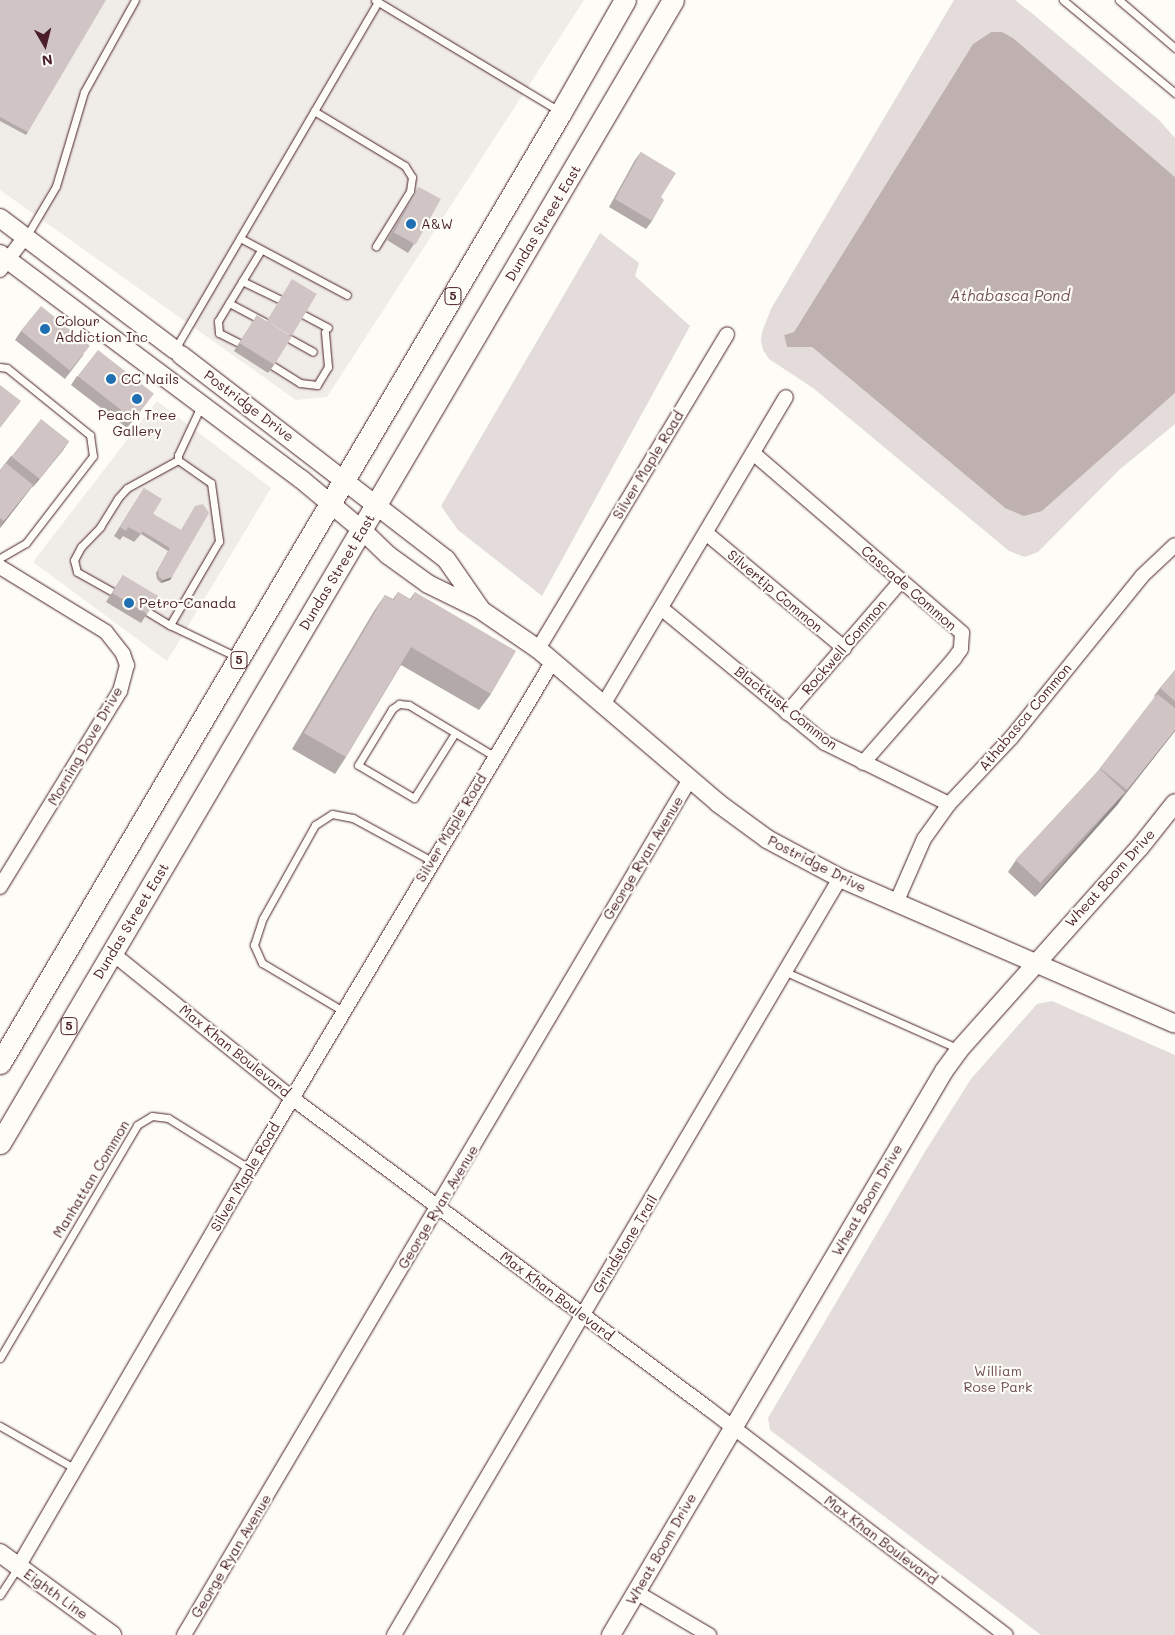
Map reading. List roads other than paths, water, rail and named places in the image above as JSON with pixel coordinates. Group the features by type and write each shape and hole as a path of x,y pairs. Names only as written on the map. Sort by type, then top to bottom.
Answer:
{"main road":[{"name":"5","path":"0,1063 561,112 624,0"},
{"name":"Dundas Street East","path":"0,1143 673,0"}],"street":[{"name":"Postridge Drive","path":"0,218 178,352 446,559 481,610"},
{"path":"3,262 26,237"},
{"name":"Postridge Drive","path":"3,262 300,479 362,530 388,555 428,584 481,610 538,649 718,803 767,839 840,878 1175,1024"},
{"name":"Silver Maple Road","path":"538,649 727,334"},
{"path":"603,704 786,397"},
{"name":"Cascade Common","path":"753,453 962,633 961,649 940,676 863,763"},
{"name":"Silvertip Common","path":"706,533 844,648"},
{"name":"Athabasca Common","path":"896,902 924,839 949,804 1011,738 1142,576 1175,545"},
{"name":"Morning Dove Drive","path":"0,567 106,632 123,654 127,665 120,691 0,887"},
{"name":"Rockwell Common","path":"787,713 901,581"},
{"name":"Blacktusk Common","path":"661,608 825,743 949,804"},
{"name":"Silver Maple Road","path":"18,1567 74,1468 343,1011 552,661"},
{"name":"George Ryan Avenue","path":"184,1635 690,779"},
{"name":"Wheat Boom Drive","path":"611,1635 900,1143 959,1050 1140,846 1175,803"},
{"name":"Grindstone Trail","path":"394,1635 840,878"},
{"name":"Max Khan Boulevard","path":"112,953 292,1098 733,1427 1006,1635"},
{"name":"Eighth Line","path":"0,1553 112,1635"},
{"path":"636,1592 708,1635"}],"lane":[{"path":"26,237 56,186 71,141 84,92 135,0"},
{"path":"1063,0 1175,93"},
{"path":"1119,0 1175,48"},
{"path":"178,352 240,238 376,1 561,112"},
{"path":"314,111 405,166 412,177 410,191 376,246"},
{"path":"240,238 347,295"},
{"path":"239,343 220,334 218,321 261,250"},
{"path":"242,281 279,299"},
{"path":"229,303 265,323"},
{"path":"273,366 300,383 317,385 328,367 327,330 304,315"},
{"path":"290,339 313,352"},
{"path":"0,366 7,368 90,436 93,456 26,543 0,558"},
{"path":"178,460 178,454 201,406"},
{"path":"113,592 76,572 74,560 81,547 100,527 118,498 127,488 178,460"},
{"path":"170,625 219,542 211,483 178,460"},
{"path":"148,612 170,625 240,658"},
{"path":"455,734 414,798 358,765 392,709 399,704 409,705 494,756"},
{"path":"343,1011 262,963 254,945 262,918 315,825 332,814 353,818 432,861"},
{"path":"786,972 959,1050"},
{"name":"Manhattan Common","path":"0,1358 137,1125 144,1119 152,1116 168,1118 250,1169"},
{"path":"0,1426 74,1468"},
{"path":"0,1595 18,1567"}],"water":[{"name":"Athabasca Pond","path":"991,32 1002,32 1013,38 1175,177 1175,393 1042,511 1024,516 1005,508 812,347 787,347 784,335 794,332 973,44"}],"place":[{"name":"A&W","path":"411,224"},
{"name":"Colour Addiction Inc","path":"45,329"},
{"name":"CC Nails","path":"111,379"},
{"name":"Peach Tree Gallery","path":"137,399"},
{"name":"Petro-Canada","path":"129,603"}],"park label":[{"name":"William Rose Park","path":"998,1379"}]}
